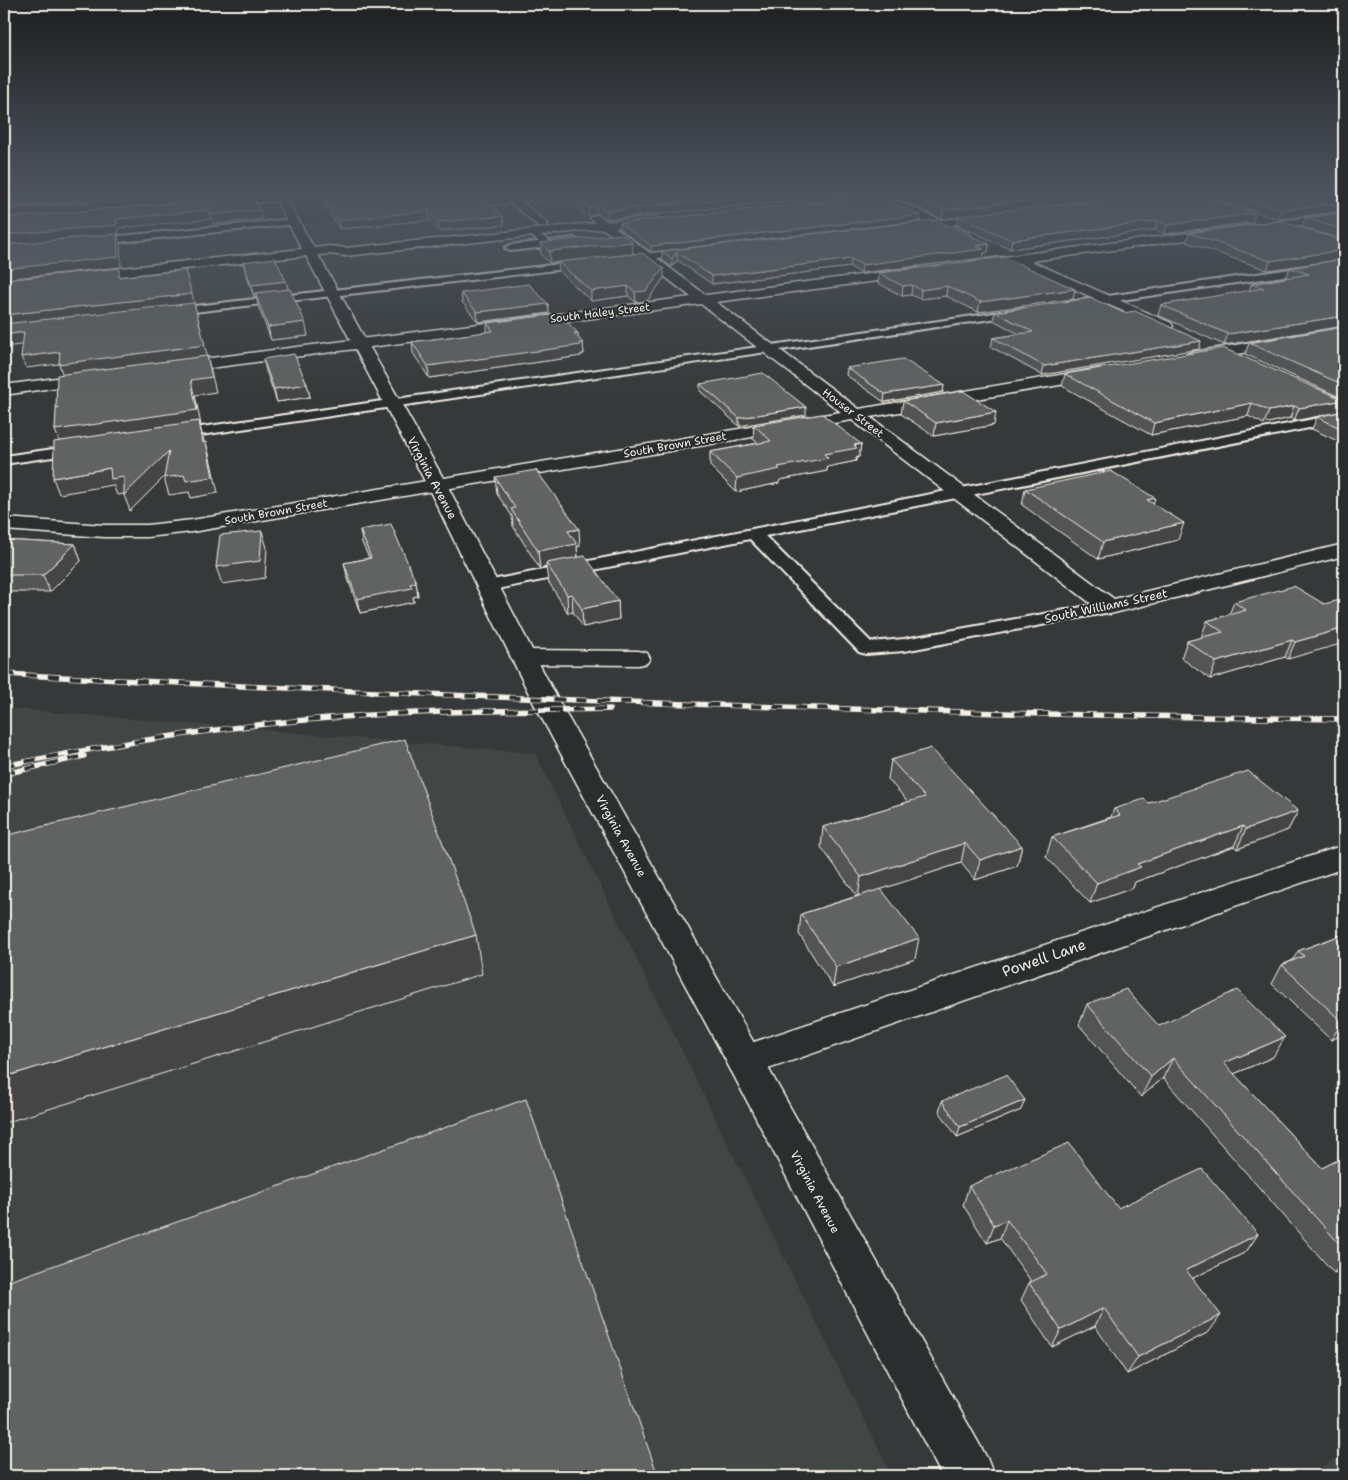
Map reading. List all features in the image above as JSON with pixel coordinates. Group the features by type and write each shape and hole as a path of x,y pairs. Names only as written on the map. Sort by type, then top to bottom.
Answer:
{"street":[{"path":"71,278 208,263"},
{"name":"Virginia Avenue","path":"323,263 332,293 437,485 522,657 745,1061 969,1476"},
{"name":"Houser Street","path":"654,263 1110,607"},
{"path":"958,266 983,263"},
{"path":"1026,263 1178,332"},
{"name":"South Haley Street","path":"152,371 928,270"},
{"path":"1174,360 1344,331"},
{"path":"1196,340 1249,364"},
{"name":"South Brown Street","path":"4,524 104,531 147,531 192,526 1116,370"},
{"path":"4,390 113,376"},
{"name":"South Williams Street","path":"1110,607 1344,550"},
{"path":"522,657 638,658"},
{"name":"Powell Lane","path":"745,1061 1344,856"}],"lane":[{"path":"158,313 588,263"},
{"path":"1058,306 1344,264"},
{"path":"159,438 1039,309"},
{"path":"488,586 1344,418"},
{"path":"4,460 91,448"},
{"name":"South Williams Street","path":"753,533 866,648 904,645 1110,607"}],"shaded area":[{"path":"4,263 579,263 4,329"},
{"path":"4,708 535,753 892,1476 4,1476"},
{"path":"1344,1454 1344,1476 1306,1476"}],"building":[{"path":"4,263 60,263 4,269"},
{"path":"243,263 277,263 286,281 251,285"},
{"path":"559,263 657,263 664,268 646,291 635,292 628,286 591,291"},
{"path":"693,263 818,263 712,276"},
{"path":"858,263 877,263 862,265"},
{"path":"957,263 1017,263 1075,289 980,302 947,286 921,290 912,285 903,286 879,273"},
{"path":"1320,263 1344,263 1344,316 1228,334 1161,305 1264,288 1251,284 1309,274 1290,268"},
{"path":"119,268 119,277 185,270 192,294 4,315 4,280"},
{"path":"529,284 548,304 477,312 461,293"},
{"path":"290,289 305,322 268,327 255,293"},
{"path":"1091,298 1124,313 1135,311 1201,341 1044,366 993,338 1033,332 995,312"},
{"path":"194,303 205,345 59,364 60,352 21,357 24,332 4,335 4,324"},
{"path":"559,314 578,333 574,333 583,343 579,343 581,345 428,366 412,342 493,331 487,323"},
{"path":"1344,327 1344,385 1249,343"},
{"path":"1223,348 1344,400 1269,411 1252,403 1154,423 1065,374"},
{"path":"294,354 307,384 274,389 263,359"},
{"path":"207,356 212,377 191,380 197,410 55,430 56,410 59,407 56,408 57,375"},
{"path":"903,359 944,385 885,394 847,368"},
{"path":"763,373 806,407 739,418 700,384"},
{"path":"963,391 996,412 936,423 903,401"},
{"path":"1344,411 1344,430 1317,417"},
{"path":"822,414 861,444 854,445 857,448 824,454 828,458 778,467 780,469 737,478 710,452 771,441 754,425"},
{"path":"199,421 203,443 206,442 213,477 186,481 184,475 164,478 169,451 124,495 124,477 111,479 110,468 53,478 54,442"},
{"path":"536,470 579,529 568,531 577,544 538,551 511,509 515,508 495,477"},
{"path":"1111,471 1155,498 1147,500 1184,523 1103,542 1025,489"},
{"path":"391,524 416,582 410,584 412,588 357,599 344,563 371,558 360,530"},
{"path":"262,531 260,561 216,567 220,535"},
{"path":"4,540 75,544 43,575 4,575"},
{"path":"585,556 618,601 582,609 572,594 567,595 546,563"},
{"path":"1294,586 1324,604 1344,599 1344,628 1295,642 1292,640 1216,662 1187,641 1223,632 1207,621 1246,610 1234,602"},
{"path":"405,739 476,935 4,1077 4,836"},
{"path":"931,748 1022,846 980,860 965,843 861,877 823,827 925,797 891,760"},
{"path":"1248,771 1298,811 1246,829 1243,826 1137,864 1141,867 1097,883 1052,837 1120,815 1114,809 1144,799 1149,803"},
{"path":"881,889 919,938 836,967 801,914"},
{"path":"1344,934 1344,1021 1342,1022 1282,965 1304,956 1298,951"},
{"path":"1126,989 1159,1026 1237,990 1285,1037 1224,1063 1322,1168 1344,1157 1344,1249 1173,1058 1151,1077 1087,1004"},
{"path":"1006,1075 1025,1100 960,1127 942,1101"},
{"path":"526,1099 658,1476 4,1476 4,1283"},
{"path":"1069,1143 1118,1208 1202,1169 1258,1234 1186,1270 1221,1315 1138,1357 1104,1308 1061,1330 1029,1283 1047,1274 1007,1220 994,1225 969,1186"}],"railway":[{"path":"4,674 171,683 674,704 1176,717 1344,719"},
{"path":"4,766 91,749 179,735 312,719 420,713 610,709"},
{"path":"4,774 84,756"}]}
